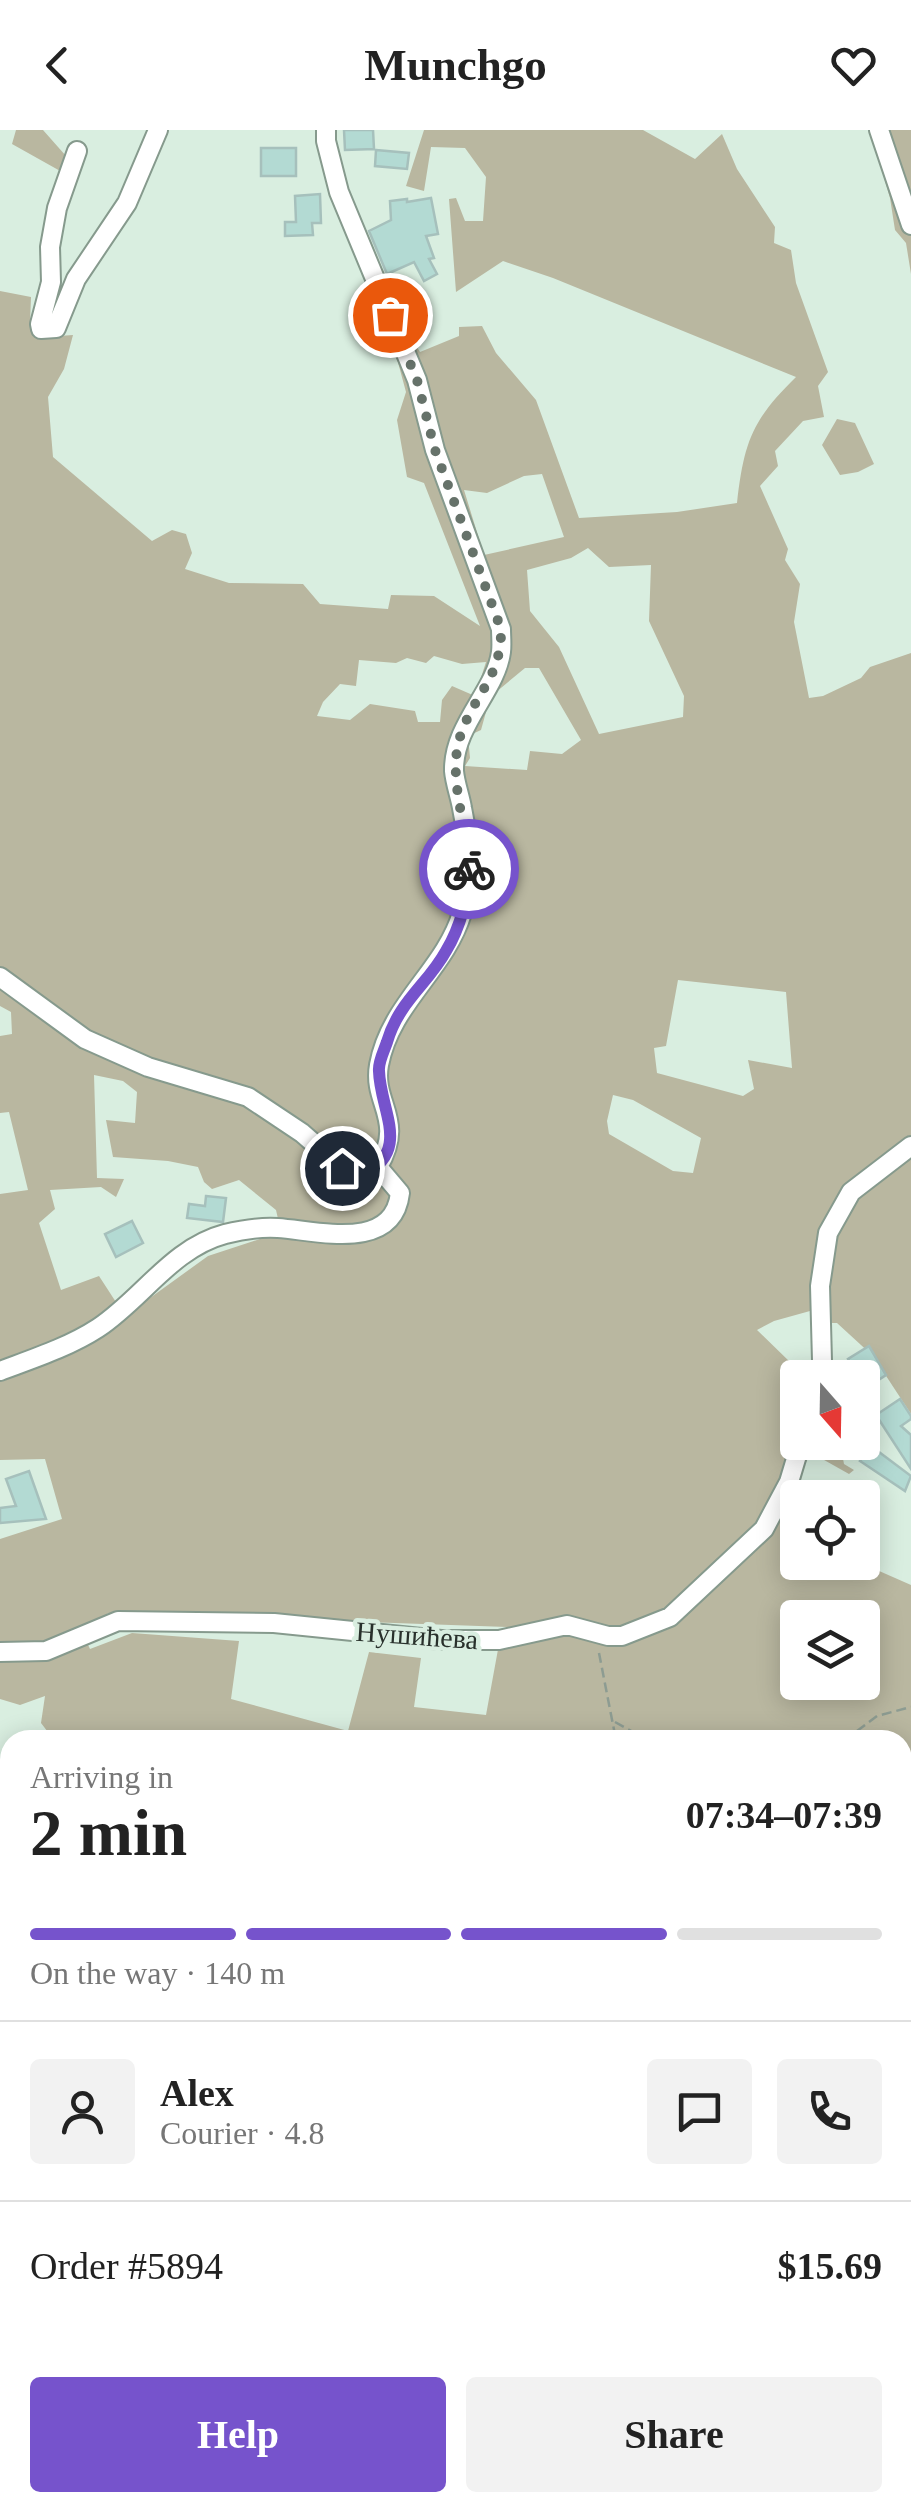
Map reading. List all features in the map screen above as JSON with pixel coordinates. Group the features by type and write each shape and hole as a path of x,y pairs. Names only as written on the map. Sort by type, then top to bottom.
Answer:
{"street":[{"path":"77,151 57,208 50,247 52,282 40,324 49,331 56,328 76,280 126,203 158,130"},
{"path":"0,977 86,1039 148,1067 248,1097 302,1133 342,1168 363,1175 378,1167 390,1143 378,1069 391,1026 416,987 446,953 462,914 469,879 468,841 454,770 460,736 502,654 501,629 435,450 417,380 340,192 326,130"},
{"path":"879,130 911,225"},
{"path":"822,1360 820,1286 828,1233 851,1192 911,1146"},
{"path":"0,1371 96,1329 140,1294 184,1250 225,1234 274,1228 349,1235 385,1225 398,1208 400,1193 378,1167"},
{"name":"Нушићева","path":"0,1652 46,1651 118,1621 274,1623 440,1640 499,1640 567,1624 622,1636 670,1617 764,1529 789,1482 796,1460"}],"path":[{"path":"594,1632 615,1730"},
{"path":"858,1730 877,1716 911,1708"},
{"path":"614,1721 630,1730"}],"shaded area":[{"path":"16,130 43,130 66,156 62,172 12,144"},
{"path":"424,130 643,130 695,159 722,134 737,169 775,227 774,243 791,250 796,283 828,372 818,386 824,417 803,421 775,451 778,466 760,486 788,549 785,560 800,584 794,622 809,698 823,696 861,678 870,667 911,653 911,1414 880,1367 880,1360 837,1323 828,1323 829,1257 810,1311 757,1330 788,1360 780,1360 780,1460 807,1460 795,1480 780,1480 780,1505 774,1515 780,1519 780,1580 880,1580 880,1571 911,1585 911,1730 348,1730 369,1652 421,1658 414,1707 486,1715 499,1644 469,1643 508,1627 108,1613 81,1630 90,1649 132,1633 239,1641 231,1699 344,1730 46,1730 41,1723 45,1696 20,1705 0,1699 0,1539 62,1519 45,1459 0,1460 0,1194 28,1190 9,1112 0,1113 0,1036 12,1034 11,1012 0,1006 0,291 31,297 30,324 45,337 73,335 64,369 48,397 53,457 152,541 172,530 186,534 192,553 185,569 229,583 303,584 320,604 388,609 391,595 434,596 480,626 424,483 407,477 397,420 406,392 393,344 377,338 386,315 397,340 408,333 420,352 459,336 459,327 482,326 496,353 536,400 579,518 677,512 737,503 753,433 769,406 796,377 503,261 456,292 449,199 456,198 465,221 483,221 486,177 465,148 431,147 424,191 406,186","holes":["542,474 564,537 484,555 464,490 487,493 524,476","588,548 609,567 651,565 649,621 684,696 683,717 599,734 559,647 530,611 527,570 571,558","434,656 462,664 486,662 475,696 452,686 442,700 440,722 418,722 415,711 370,704 350,720 317,716 323,702 340,684 356,686 359,660 396,663 407,658 426,663","525,668 539,668 581,740 562,754 530,751 527,770 465,766 470,758 468,736 481,730 486,712 484,702","678,980 786,992 792,1068 748,1060 754,1089 743,1096 657,1073 654,1048 666,1046","94,1075 123,1081 137,1092 135,1123 106,1120 113,1157 198,1167 212,1189 239,1180 276,1210 281,1232 208,1256 125,1316 99,1276 61,1290 39,1223 55,1209 50,1190 101,1187 116,1197 124,1179 97,1178","613,1095 633,1100 701,1138 693,1173 673,1171 609,1134 607,1121"]},
{"path":"870,130 911,130 911,274 906,243 895,230"},
{"path":"837,419 855,423 874,464 840,475 822,445"},
{"path":"824,1460 843,1460 854,1470 849,1474"}],"building":[{"path":"344,130 373,130 374,149 345,150"},
{"path":"261,148 296,148 296,176 261,176"},
{"path":"376,150 409,153 407,169 375,166"},
{"path":"320,194 321,223 312,223 313,235 285,236 285,222 296,222 295,196"},
{"path":"431,198 438,234 426,236 434,258 429,259 437,274 424,281 414,262 387,274 369,231 391,220 390,201"},
{"path":"206,1196 226,1198 223,1222 187,1218 189,1204 205,1206"},
{"path":"132,1221 143,1243 116,1257 105,1234"},
{"path":"869,1346 877,1360 849,1360"},
{"path":"900,1399 911,1416 901,1426 911,1435 911,1469 880,1421 880,1412"},
{"path":"880,1453 911,1476 905,1491 860,1461 880,1460"},
{"path":"29,1471 46,1519 0,1523 0,1508 16,1506 6,1479"}],"way so far":[{"path":"390,315 417,380 435,450 501,629 502,654 460,736 454,770 468,841 469,869"}],"route":[{"path":"342,1168 363,1175 378,1167 385,1156 390,1143 389,1121 378,1069 391,1026 416,987 446,953 462,914 469,869"}]}
